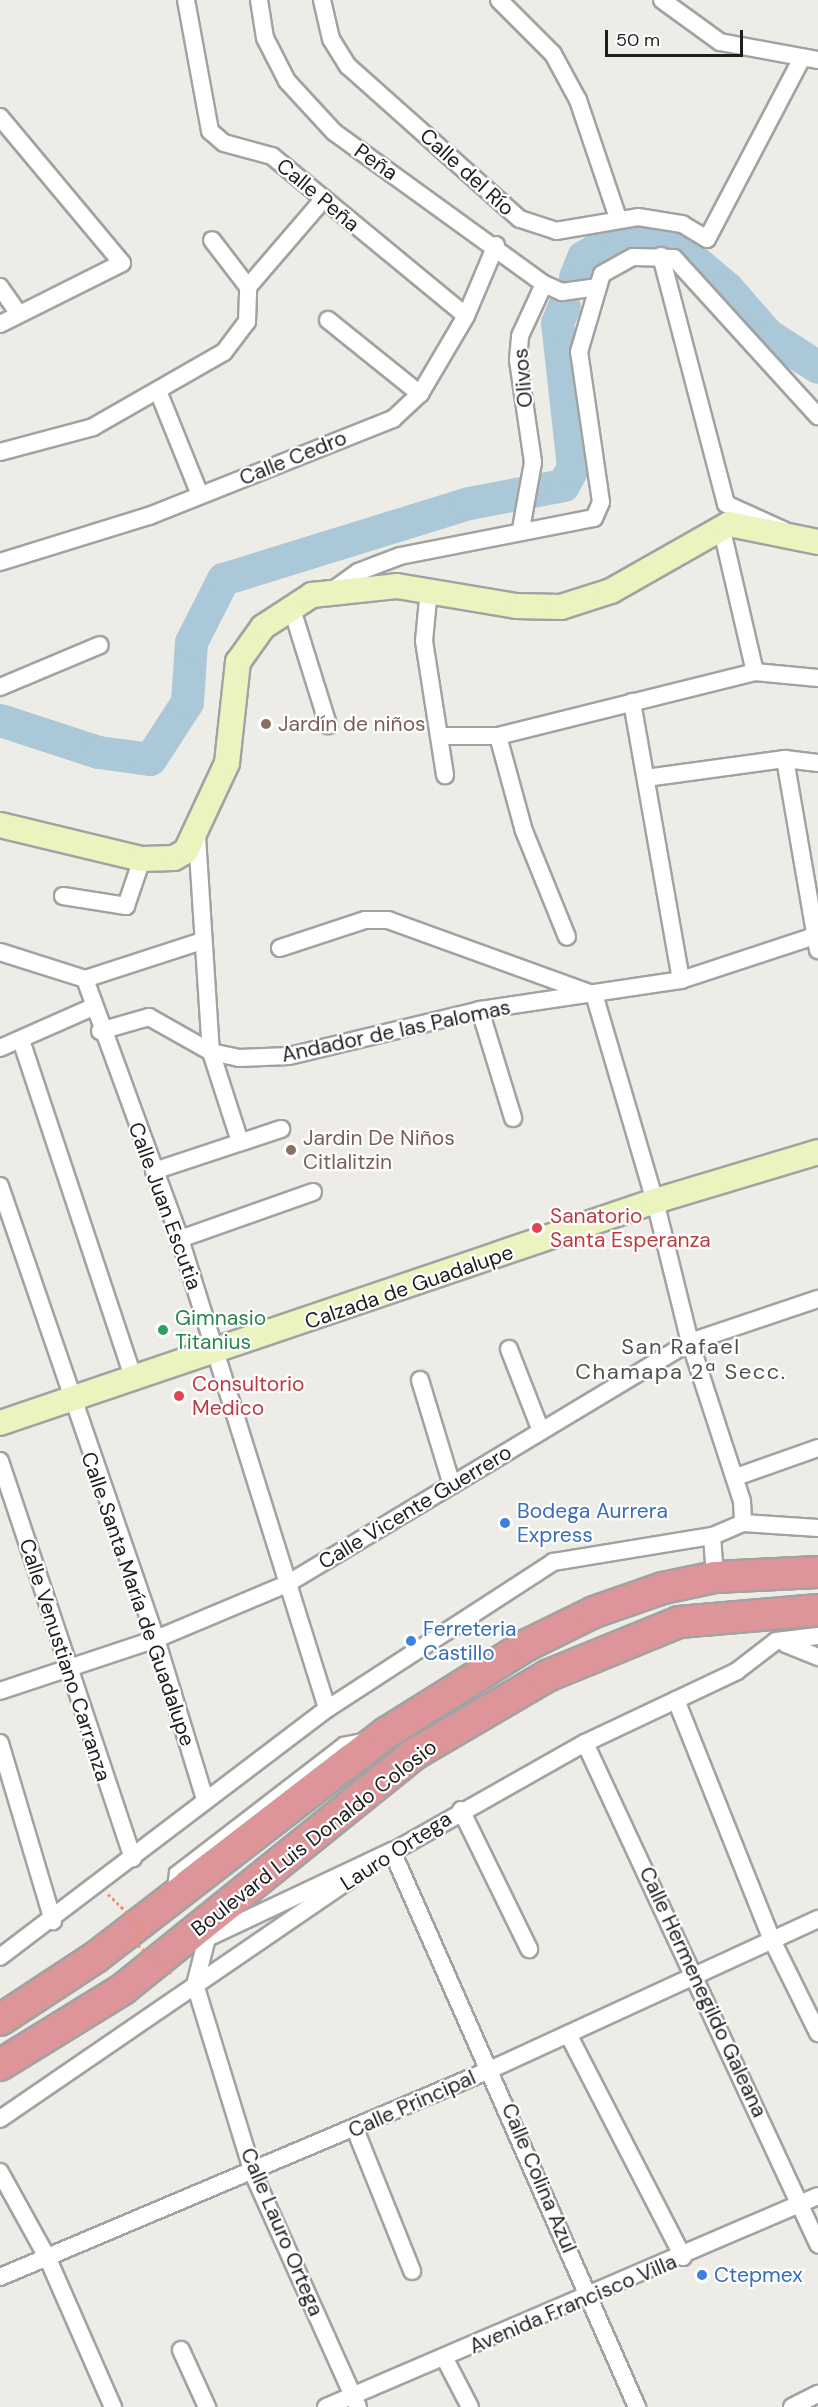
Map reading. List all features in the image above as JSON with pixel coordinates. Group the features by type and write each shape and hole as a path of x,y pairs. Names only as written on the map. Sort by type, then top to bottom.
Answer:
{"highway":[{"name":"Boulevard Luis Donaldo Colosio","path":"0,2020 172,1899 386,1733 527,1645 594,1612 715,1577 818,1572"},
{"name":"Boulevard Luis Donaldo Colosio","path":"0,2065 123,1989 405,1761 547,1676 609,1646 679,1622 818,1610"}],"street":[{"name":"Calle Peña","path":"186,0 210,131 224,143 272,156 322,201 466,316"},
{"name":"Peña","path":"259,0 266,38 287,81 334,132 496,245 544,284"},
{"name":"Calle del Río","path":"322,0 331,39 348,66 520,219 556,231 618,218 682,224 707,239 801,60"},
{"path":"499,0 558,63 578,100 618,218"},
{"path":"662,0 720,42 801,60 818,60"},
{"path":"0,117 122,263 0,324"},
{"path":"0,452 93,427 224,352 247,322 248,287 322,201"},
{"path":"212,240 248,287"},
{"name":"Calle Cedro","path":"0,562 200,495 393,418 420,394 466,316 496,245"},
{"path":"662,256 726,504 779,525 788,535"},
{"path":"240,1142 211,1052 197,837 227,763 238,662 255,635 291,606 336,588 358,572 400,556 521,529 594,518 600,502 579,351 596,287 614,264 662,256 674,258 818,416"},
{"path":"544,284 562,292 596,287"},
{"name":"Olivos","path":"521,529 531,492 533,462 518,360 520,336 544,284"},
{"path":"0,287 19,314"},
{"path":"328,320 420,394"},
{"path":"158,391 200,495"},
{"path":"336,588 429,589 516,606 572,604 611,591 721,526 741,523 818,542"},
{"path":"721,526 755,672"},
{"path":"429,589 424,641 445,775"},
{"path":"291,606 328,725"},
{"path":"0,687 100,645"},
{"path":"440,736 498,736 755,672 818,678"},
{"path":"632,702 681,980"},
{"path":"498,736 524,831 567,937"},
{"path":"646,778 786,759 818,763"},
{"path":"786,759 816,943"},
{"path":"0,825 142,859 174,858 197,837"},
{"path":"63,896 126,906 142,859"},
{"path":"280,948 337,928 388,920 594,994 655,1201 690,1342 736,1477 743,1523"},
{"path":"0,952 85,979 202,940"},
{"name":"Andador de las Palomas","path":"100,1031 149,1017 211,1052 239,1059 289,1056 480,1010 681,980 816,943"},
{"name":"Calle Juan Escutia","path":"85,979 100,1031 180,1239 327,1709"},
{"path":"0,1048 22,1043 93,1007"},
{"path":"480,1010 513,1118"},
{"path":"22,1043 134,1380"},
{"path":"154,1171 281,1129"},
{"name":"Calzada de Guadalupe","path":"0,1423 216,1353 655,1201 818,1152"},
{"name":"Calle Santa María de Guadalupe","path":"0,1186 70,1400 156,1639 205,1799"},
{"path":"180,1239 313,1192"},
{"name":"Calle Vicente Guerrero","path":"0,1691 67,1671 156,1639 287,1584 690,1342 818,1299"},
{"path":"509,1349 541,1431"},
{"path":"420,1380 452,1485"},
{"path":"736,1477 818,1448"},
{"name":"Calle Venustiano Carranza","path":"0,1461 67,1671 132,1858"},
{"path":"0,1957 53,1921 205,1799 327,1709 552,1562 711,1536 743,1523 818,1528"},
{"path":"711,1536 715,1577"},
{"path":"776,1641 818,1636"},
{"path":"776,1641 818,1657"},
{"name":"Lauro Ortega","path":"0,2119 392,1851 461,1810 585,1743 737,1671 776,1641"},
{"path":"676,1700 772,1940 818,2033"},
{"path":"0,1743 53,1921"},
{"name":"Calle Hermenegildo Galeana","path":"585,1743 697,1975 818,2244"},
{"path":"461,1810 529,1949"},
{"path":"195,1985 207,1938 392,1851"},
{"name":"Calle Colina Azul","path":"392,1851 492,2069 637,2407"},
{"name":"Calle Principal","path":"0,2277 48,2259 355,2129 492,2069 818,1919"},
{"name":"Calle Lauro Ortega","path":"195,1985 253,2173 356,2401"},
{"path":"568,2034 683,2257"},
{"path":"355,2129 412,2271"},
{"path":"0,2172 48,2259 113,2407"},
{"name":"Avenida Francisco Villa","path":"326,2407 356,2401 445,2359 590,2298 818,2196"},
{"path":"181,2350 207,2407"},
{"path":"445,2359 470,2407"},
{"path":"792,2407 818,2394"}],"lane":[{"path":"389,1794 405,1761"},
{"path":"191,1951 253,1902"},
{"path":"123,1989 149,1982 172,1968"}],"path":[{"path":"108,1894 145,1930 133,1941 172,1968"}],"waterway":[{"path":"575,277 583,257 619,236 668,238 727,288 768,335 818,367"},
{"path":"0,720 98,752 150,759 187,702 191,642 223,579 469,503 563,485 573,467 557,323 564,306"}],"place":[{"name":"Jardín de niños","path":"266,724"},
{"name":"Jardin De Niños Citlalitzin","path":"291,1150"},
{"name":"Sanatorio Santa Esperanza","path":"537,1228"},
{"name":"Gimnasio Titanius","path":"163,1330"},
{"name":"Consultorio Medico","path":"179,1396"},
{"name":"Bodega Aurrera Express","path":"505,1523"},
{"name":"Ferreteria Castillo","path":"411,1641"},
{"name":"Ctepmex","path":"702,2275"}],"district":[{"name":"San Rafael Chamapa 2ª Secc.","path":"681,1358"}]}
